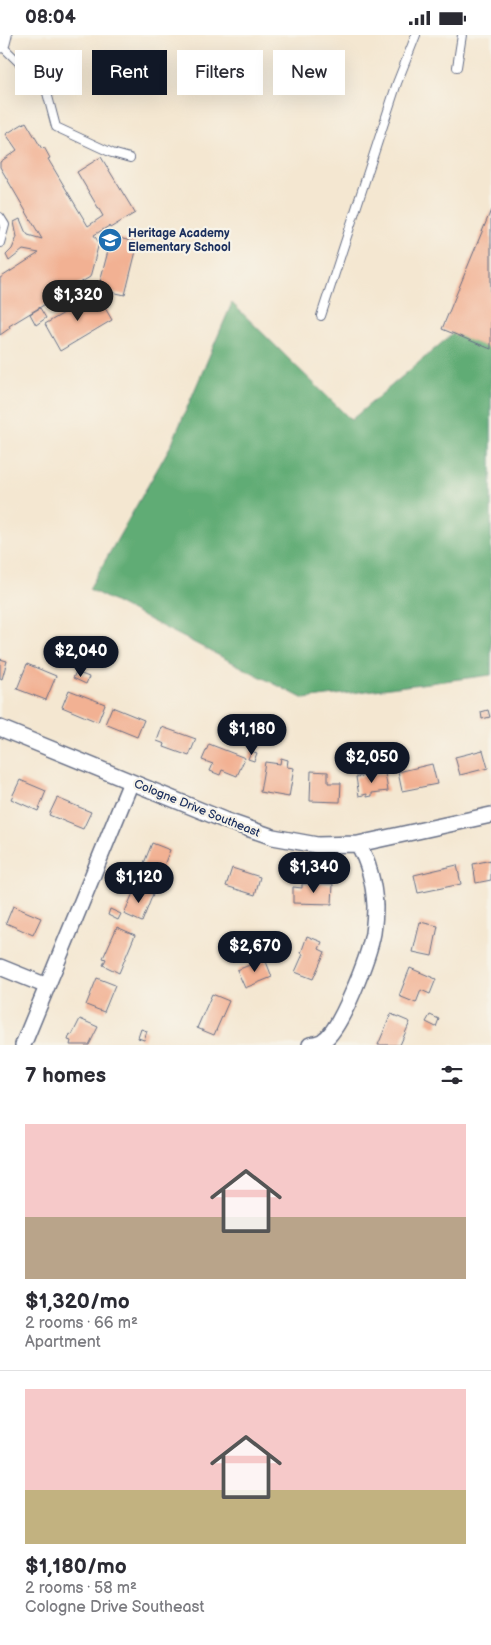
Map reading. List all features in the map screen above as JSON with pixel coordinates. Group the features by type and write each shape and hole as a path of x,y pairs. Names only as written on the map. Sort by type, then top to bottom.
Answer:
{"street":[{"path":"0,43 2,35"},
{"name":"Cologne Drive Southeast","path":"0,727 224,821 273,837 317,845 358,844 491,815"},
{"path":"23,1045 131,782"},
{"path":"310,1045 324,1040 341,1019 367,954 373,933 375,907 373,885 366,858 358,844"},
{"path":"0,967 47,986"}],"lane":[{"path":"321,316 397,83 416,35"},
{"path":"457,67 462,35"},
{"path":"0,43 15,58"},
{"path":"48,95 56,127 112,153 130,158"},
{"path":"0,217 4,225 0,243"}],"green space":[{"path":"491,246 491,675 304,699 89,589 171,445 232,303 351,420 477,313"}],"building":[{"path":"26,122 42,149 44,147 50,158 48,159 88,226 103,216 77,172 101,157 135,213 94,235 99,243 90,277 9,326 10,328 0,335 0,278 39,253 23,250 9,261 6,255 12,249 17,237 14,222 20,219 28,235 42,239 0,167 0,162 17,150 6,134"},
{"path":"491,210 491,349 442,329"},
{"path":"112,236 138,243 125,295 98,289"},
{"path":"72,289 80,301 62,312 54,300"},
{"path":"97,294 112,320 60,351 45,324"},
{"path":"40,308 46,318 36,325 30,314"},
{"path":"0,659 7,661 2,679 0,678"},
{"path":"27,664 56,676 46,700 17,689"},
{"path":"76,672 89,677 86,684 73,678"},
{"path":"69,690 105,704 98,722 62,707"},
{"path":"112,707 144,720 137,737 105,724"},
{"path":"488,710 490,717 482,719 481,712"},
{"path":"162,727 196,739 189,756 164,747 165,744 157,741"},
{"path":"209,744 245,758 237,776 222,770 220,775 210,771 213,764 202,760"},
{"path":"483,750 488,768 460,775 455,757"},
{"path":"251,751 257,753 254,761 248,759"},
{"path":"281,758 288,760 287,767 294,768 289,797 260,792 265,762 280,764"},
{"path":"432,764 437,784 402,791 398,772"},
{"path":"311,771 328,772 328,783 341,783 340,802 310,801"},
{"path":"385,773 388,791 372,793 372,796 367,797 367,794 359,796 356,777"},
{"path":"20,780 46,791 38,811 11,799"},
{"path":"57,798 91,812 83,829 49,815"},
{"path":"152,843 170,850 160,875 142,868"},
{"path":"491,860 491,880 476,883 473,864"},
{"path":"457,865 461,884 418,893 414,875"},
{"path":"232,868 260,877 255,895 226,886"},
{"path":"310,881 315,881 315,884 333,884 332,904 293,903 293,887 302,888 302,884 310,884"},
{"path":"136,886 153,894 142,922 124,914"},
{"path":"13,906 41,918 33,935 6,923"},
{"path":"110,909 121,914 118,920 108,915"},
{"path":"420,922 438,926 432,956 413,952"},
{"path":"117,927 135,935 119,973 103,965 106,959 103,958"},
{"path":"307,936 322,942 319,949 325,952 313,979 295,972 303,954 301,953"},
{"path":"265,959 272,977 245,988 237,970"},
{"path":"410,968 436,979 430,994 421,990 416,1003 399,996"},
{"path":"97,978 115,985 104,1012 86,1005"},
{"path":"212,994 229,1001 214,1035 197,1028"},
{"path":"391,1014 410,1022 400,1045 378,1045"},
{"path":"430,1015 439,1019 436,1027 426,1022"},
{"path":"80,1019 98,1027 89,1045 70,1045 71,1041 68,1040 70,1034 72,1035"},
{"path":"141,1029 147,1031 144,1040 138,1038"}],"place":[{"name":"Heritage Academy Elementary School","path":"110,240"}]}
